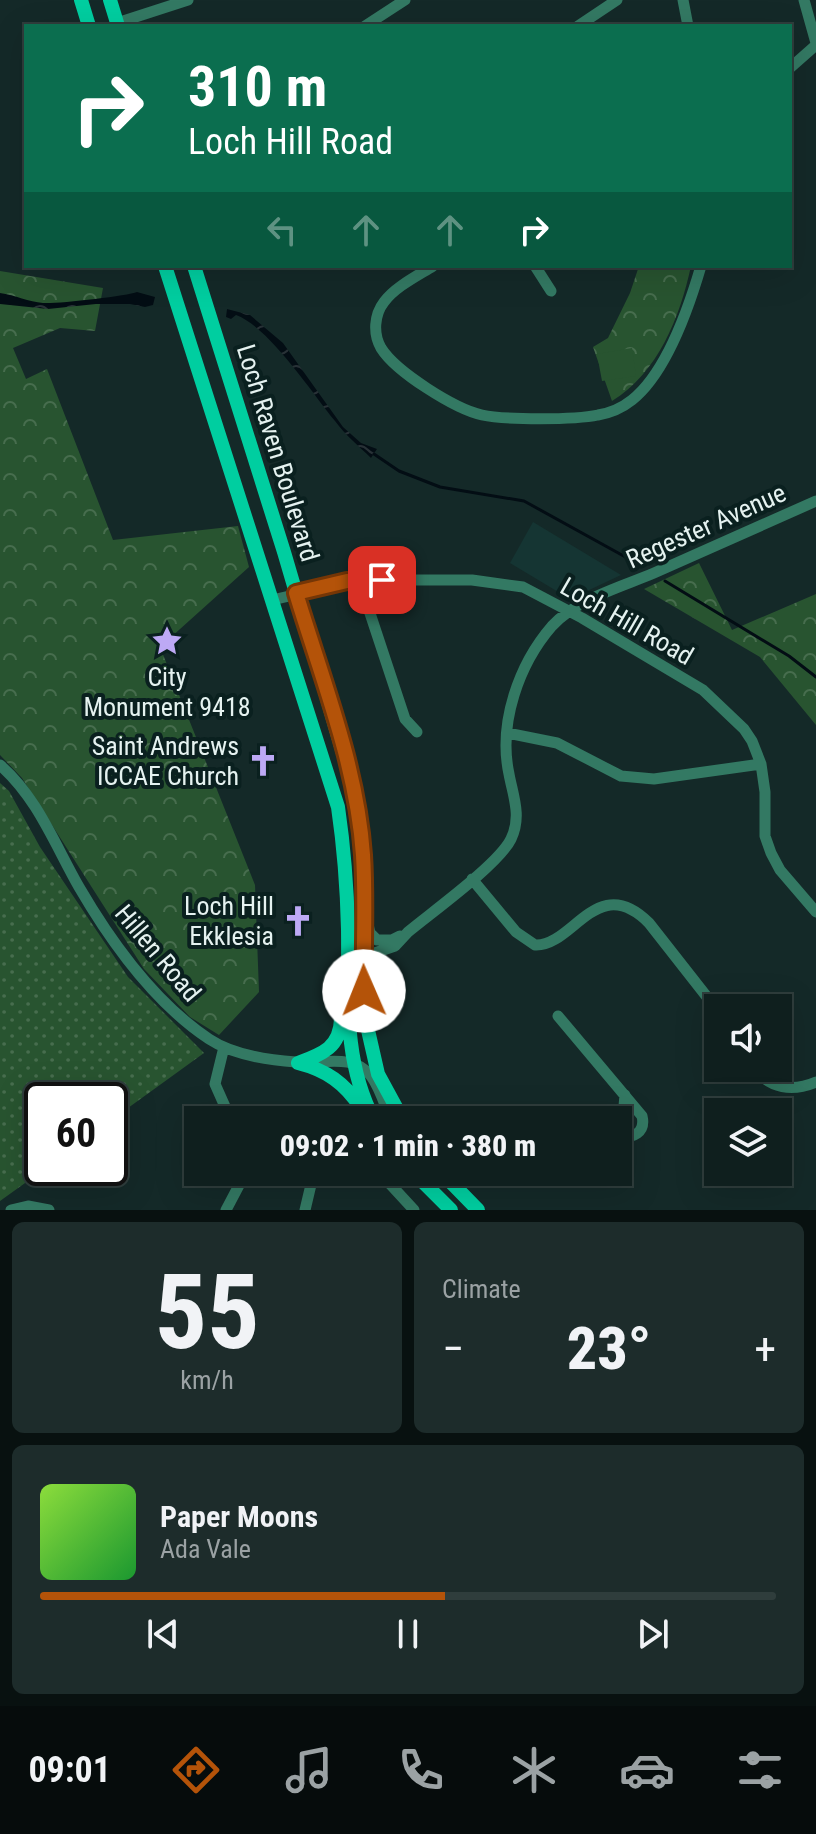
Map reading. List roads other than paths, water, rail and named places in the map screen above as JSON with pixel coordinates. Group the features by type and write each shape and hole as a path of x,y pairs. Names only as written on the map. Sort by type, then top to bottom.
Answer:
{"main road":[{"path":"81,0 88,24"},
{"path":"110,0 118,24"},
{"name":"Loch Raven Boulevard","path":"166,268 338,807 345,854 348,1025 353,1065 366,1106"},
{"name":"Loch Raven Boulevard","path":"195,268 284,552 353,789 363,855 365,1017 378,1074 395,1106"},
{"path":"292,663 303,665 314,652"},
{"path":"345,854 356,869 357,943 363,957"},
{"path":"298,1063 323,1054 336,1042 341,1030 341,988 348,961"},
{"path":"298,1063 325,1071 361,1106"},
{"path":"427,1186 451,1210"},
{"path":"456,1186 478,1210"}],"street":[{"path":"118,24 188,0"},
{"path":"368,24 405,0"},
{"path":"581,24 617,0"},
{"path":"683,0 688,24"},
{"path":"792,66 816,44 804,0"},
{"path":"536,268 551,291"},
{"path":"414,271 383,303 376,321 378,342 386,354 440,395 477,414 496,417 601,415 631,401 655,374 692,297 700,268"},
{"name":"Regester Avenue","path":"363,957 395,946 506,848 518,814 506,753 507,733 519,679 530,658 563,616 598,596 816,501"},
{"path":"359,580 405,719 417,732"},
{"name":"Loch Hill Road","path":"272,600 359,580 502,583 523,587 571,612 713,697 744,729 761,764 765,792 765,836 771,853 780,870 816,912"},
{"path":"507,733 557,743 621,776 654,779 761,764"},
{"name":"Hillen Road","path":"0,765 30,799 79,887 125,955 170,1006 207,1038 237,1052 298,1063 331,1060 353,1065"},
{"path":"472,879 516,932 535,945 548,944 582,916 601,908 624,908 637,913 649,923 705,994"},
{"path":"364,911 370,933 377,940 392,940 408,932"},
{"path":"558,1016 642,1116 643,1124 632,1136"},
{"path":"224,1047 215,1084 225,1106"},
{"path":"353,1065 371,1076 385,1106"},
{"path":"769,1082 795,1088 816,1082"},
{"path":"624,1106 625,1095"},
{"path":"226,1210 239,1186"},
{"path":"305,1210 311,1186"},
{"path":"392,1186 414,1210"},
{"path":"11,1210 28,1206 49,1210"}],"water":[{"path":"137,292 155,297 153,305 96,304 48,309 0,304 0,293 51,303"},
{"path":"227,309 250,315 283,343 343,427 361,443 377,449 371,458 339,426 276,346 249,322 236,315 231,319 226,317"}],"waterway":[{"path":"374,454 399,471 440,487 524,501 640,565"},
{"path":"665,581 789,656 816,677"}],"place":[{"name":"City Monument 9418","path":"167,641"},
{"name":"Saint Andrews ICCAE Church","path":"263,761"},
{"name":"Loch Hill Ekklesia","path":"298,921"}]}
